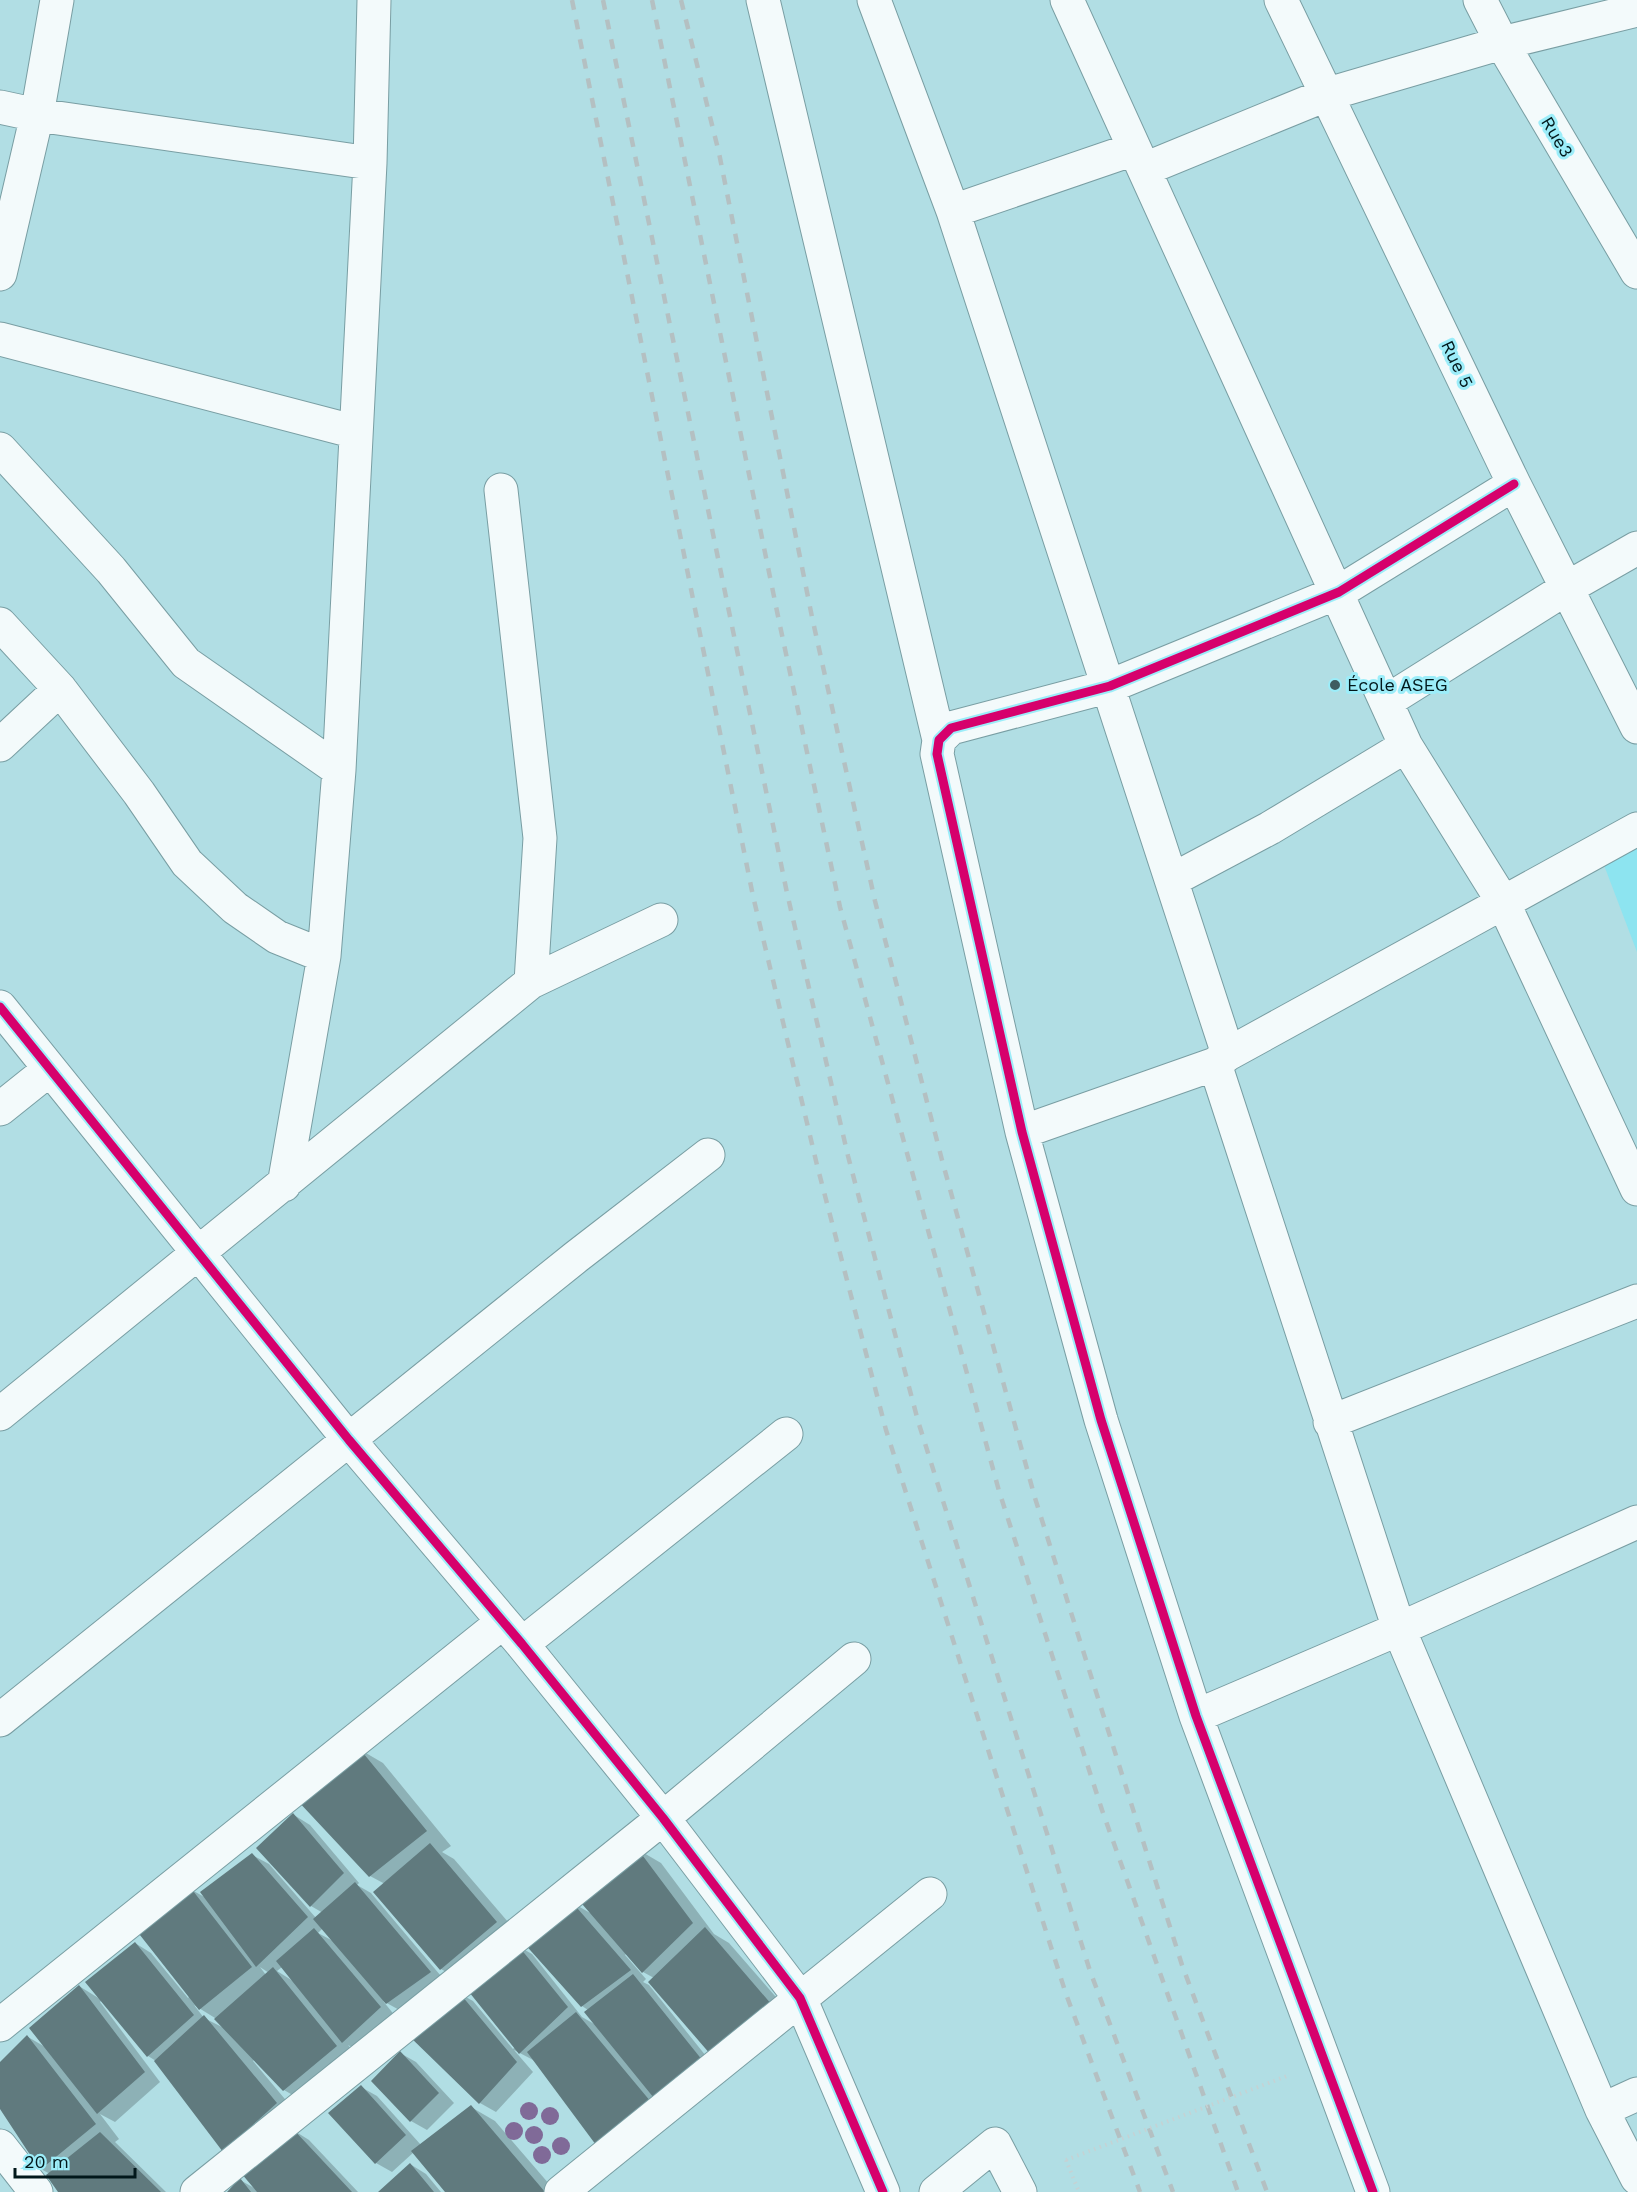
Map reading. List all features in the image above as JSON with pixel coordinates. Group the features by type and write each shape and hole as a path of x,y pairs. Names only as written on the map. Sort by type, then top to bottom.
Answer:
{"street":[{"path":"0,274 37,115 57,0"},
{"path":"284,1185 324,956 339,770 370,163 374,0"},
{"path":"764,0 939,740 937,754 1022,1132 1101,1420 1196,1716 1373,2192"},
{"path":"874,0 953,212 1110,686 1172,880 1222,1059 1330,1422 1399,1629 1602,2110 1637,2178"},
{"path":"1067,0 1339,592 1406,746 1503,902 1637,1189"},
{"name":"Rue 5","path":"1281,0 1515,484 1637,727"},
{"name":"Rue3","path":"1480,0 1502,43 1637,272"},
{"path":"953,212 1140,159 1328,94 1502,43 1637,10"},
{"path":"0,107 37,115 370,163"},
{"path":"0,339 356,432"},
{"path":"0,448 111,570 186,663 339,770"},
{"path":"939,740 951,728 1110,686 1339,592 1515,484"},
{"path":"501,490 540,838 531,982"},
{"path":"1387,701 1567,588 1637,548"},
{"path":"0,624 60,689 139,793 187,863 235,908 277,937 324,956"},
{"path":"0,745 60,689"},
{"path":"1172,880 1270,828 1406,746"},
{"path":"1022,1132 1222,1059 1637,829"},
{"path":"0,1414 531,982 661,920"},
{"path":"0,1007 200,1252 349,1440 512,1633 663,1818 800,1998 883,2192"},
{"path":"0,1109 50,1069"},
{"path":"0,1720 708,1155"},
{"path":"1330,1422 1637,1301"},
{"path":"0,2025 512,1633 786,1434"},
{"path":"1196,1716 1399,1629 1637,1522"},
{"path":"197,2192 663,1818 854,1659"},
{"path":"561,2192 930,1894"},
{"path":"1602,2110 1637,2094"},
{"path":"936,2192 995,2144 1020,2192"},
{"path":"0,2146 36,2192"}],"path":[{"path":"1079,2192 1066,2160 1287,2076"}],"shaded area":[{"path":"1637,836 1637,952 1599,852"}],"building":[{"path":"359,1748 427,1831 369,1877 296,1799"},
{"path":"293,1813 344,1873 310,1907 256,1848"},
{"path":"430,1843 497,1922 440,1970 373,1892"},
{"path":"637,1848 693,1923 642,1973 576,1897"},
{"path":"252,1853 308,1917 256,1967 200,1892"},
{"path":"355,1882 431,1972 386,2004 313,1919"},
{"path":"190,1887 252,1967 199,2010 136,1930"},
{"path":"571,1901 631,1970 581,2007 522,1941"},
{"path":"705,1927 772,2005 711,2055 648,1982"},
{"path":"314,1928 381,2007 342,2043 276,1961"},
{"path":"135,1942 194,2015 147,2057 85,1982"},
{"path":"516,1943 568,2007 519,2054 465,1987"},
{"path":"273,1967 337,2046 283,2091 214,2019"},
{"path":"633,1974 707,2066 658,2103 584,2012"},
{"path":"79,1985 145,2072 97,2114 29,2028"},
{"path":"457,1990 517,2062 479,2104 407,2034"},
{"path":"576,2012 651,2102 596,2145 527,2052"},
{"path":"204,2015 277,2103 223,2152 154,2061"},
{"path":"27,2035 96,2124 40,2170 0,2109 0,2062"},
{"path":"400,2051 439,2093 410,2122 371,2081"},
{"path":"361,2085 406,2135 375,2164 328,2113"},
{"path":"471,2105 545,2192 445,2192 411,2151"},
{"path":"293,2129 352,2192 257,2192 241,2173"},
{"path":"100,2132 161,2192 58,2192 46,2175"},
{"path":"410,2163 434,2192 378,2192"},
{"path":"240,2178 251,2192 227,2192"}],"railway":[{"path":"572,0 753,896 817,1165 886,1430 1066,1994 1140,2192"},
{"path":"603,0 787,893 848,1156 918,1421 1090,1971 1173,2192"},
{"path":"652,0 840,907 999,1491 1102,1810 1238,2192"},
{"path":"681,0 719,153 812,617 875,901 942,1160 1035,1498 1182,1965 1267,2192"}],"cycle path":[{"path":"1373,2192 1196,1716 1101,1420 1022,1132 937,754 939,740 951,728 1110,686 1339,592 1514,484"},
{"path":"0,1007 349,1440 522,1644 663,1818 800,1998 883,2192"}],"place":[{"name":"École ASEG","path":"1335,685"}]}
